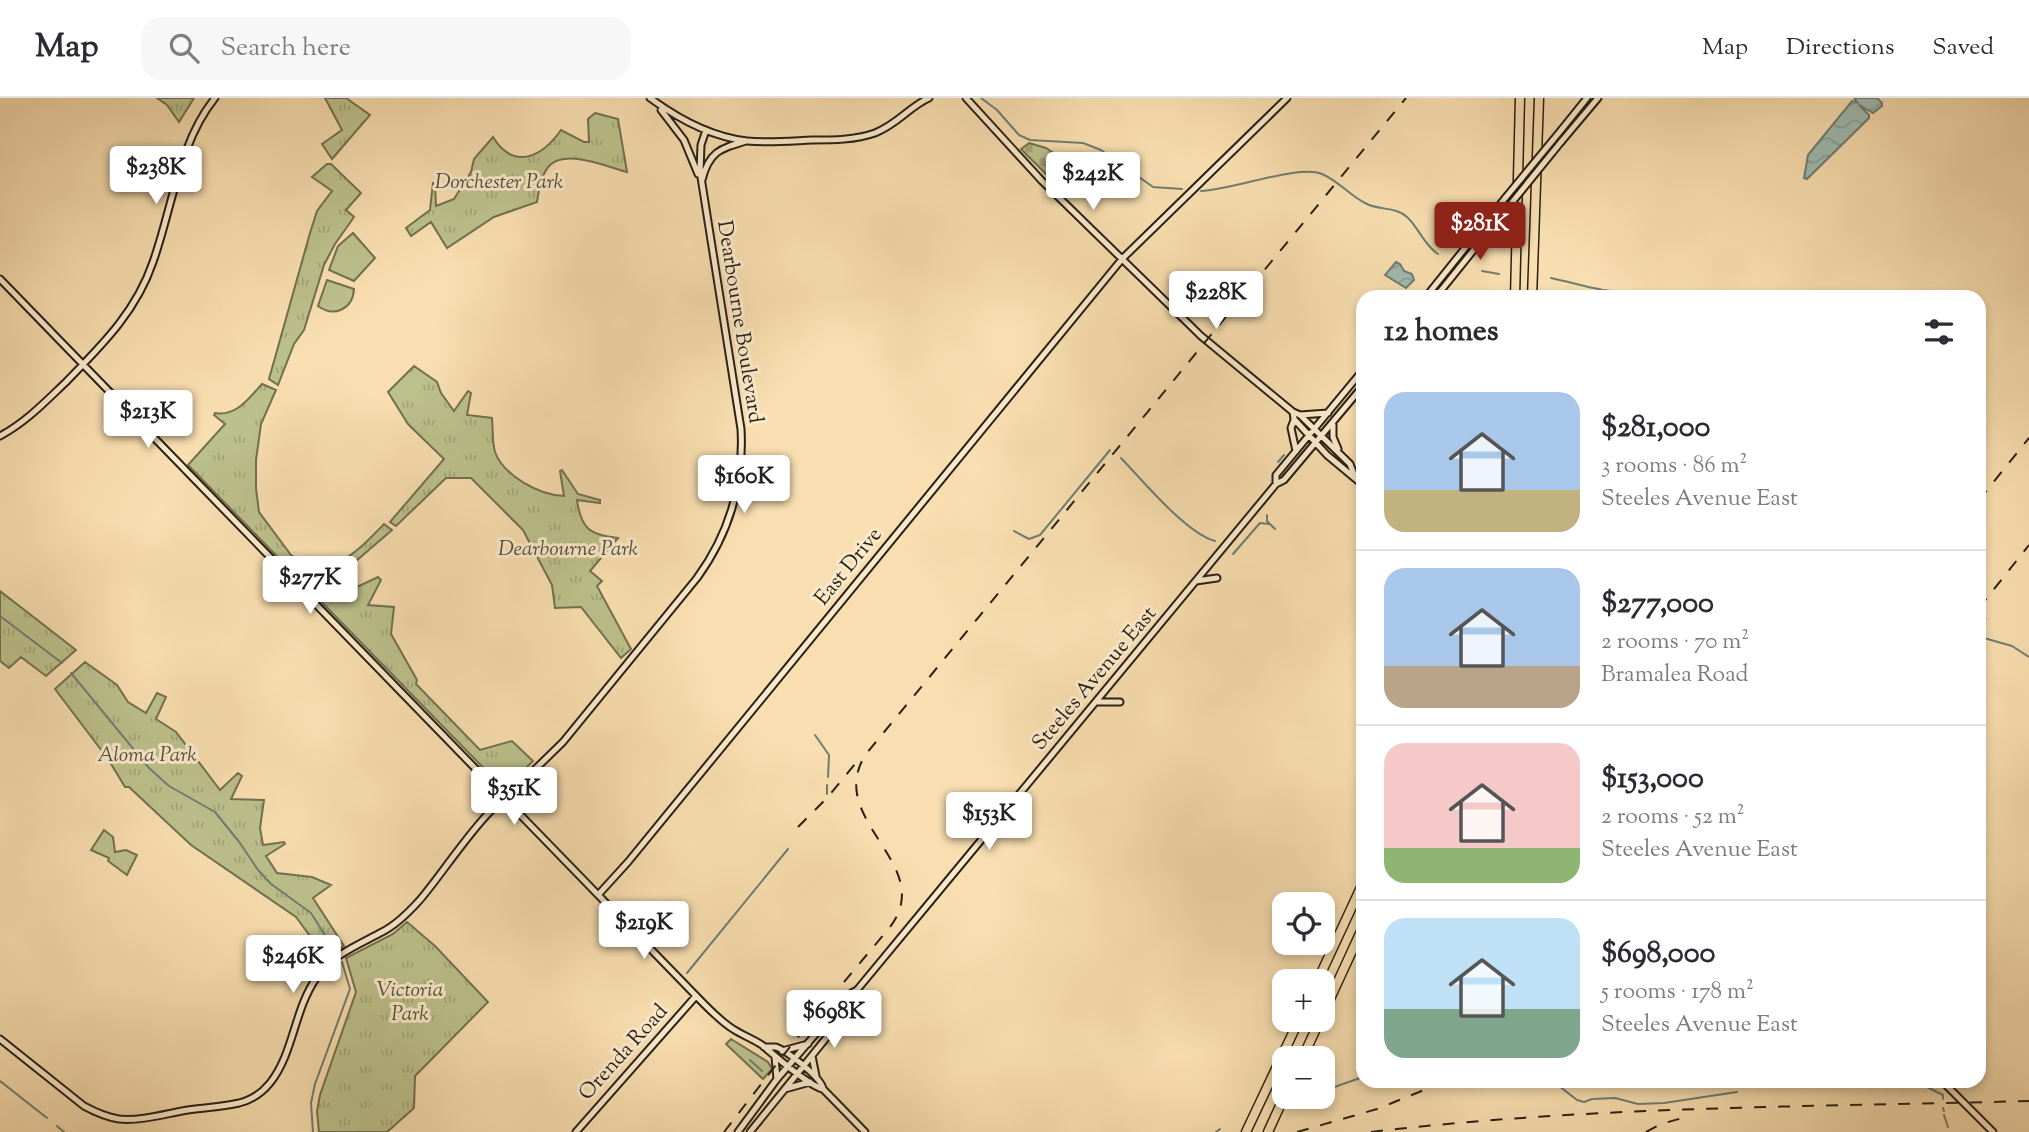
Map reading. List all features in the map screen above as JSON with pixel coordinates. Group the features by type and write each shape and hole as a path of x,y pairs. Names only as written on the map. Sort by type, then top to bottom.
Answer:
{"highway":[{"path":"1515,290 1520,98"},
{"path":"1532,290 1539,98"},
{"path":"1323,969 1356,898"},
{"path":"1335,988 1356,942"},
{"path":"1246,1132 1292,1032"},
{"path":"1268,1132 1279,1109"},
{"path":"1274,1132 1277,1126 1276,1115"},
{"path":"1240,1132 1251,1122"}],"main road":[{"path":"1,435 23,422 83,365 116,330 140,293 153,263 194,131 215,98"},
{"path":"966,98 1042,181 1205,340 1300,415 1350,464 1356,477"},
{"name":"East Drive","path":"598,895 628,862 1122,259 1287,98"},
{"path":"1431,290 1587,98"},
{"path":"1441,290 1598,98"},
{"path":"652,100 706,130 747,141 855,138 894,124 926,99"},
{"path":"652,100 684,140 701,183"},
{"name":"Dearbourne Boulevard","path":"0,1039 95,1113 111,1117 145,1118 240,1102 254,1097 268,1086 280,1068 303,1005 317,978 348,949 381,933 405,916 488,814 507,797 515,784 522,782 568,736 697,578 716,549 731,513 740,470 741,429 701,183 700,151 706,130"},
{"path":"701,183 706,164 716,152 747,141"},
{"path":"0,279 507,797 696,996 731,1028 764,1047 816,1088 823,1089"},
{"name":"Steeles Avenue East","path":"1276,484 1276,475 1356,378"},
{"name":"Steeles Avenue East","path":"738,1132 777,1079 850,994 857,990 1276,484 1284,480 1356,395"},
{"path":"1293,412 1291,428 1296,450"},
{"path":"1300,415 1328,412"},
{"path":"1294,419 1341,468 1356,477"},
{"path":"1333,424 1335,444 1341,455"},
{"path":"1196,581 1217,578"},
{"path":"1096,702 1120,702"},
{"name":"Steeles Avenue East","path":"751,1132 857,1000 857,990"},
{"name":"Orenda Road","path":"576,1132 696,996"},
{"path":"782,1051 808,1044"},
{"path":"764,1047 775,1047 816,1076 822,1082 823,1089 865,1132"},
{"path":"812,1056 816,1076"},
{"path":"775,1057 777,1079"},
{"path":"785,1088 810,1082"},
{"path":"1950,1088 1993,1132"}],"green space":[{"path":"157,98 194,98 179,122 167,105"},
{"path":"325,98 346,98 370,115 332,159 322,144 342,130"},
{"name":"Dorchester Park","path":"595,113 618,119 627,172 577,159 557,161 544,173 537,202 494,217 447,248 431,222 411,236 406,228 430,210 433,183 436,206 454,199 471,172 474,159 493,137 501,148 519,157 537,153 561,130 589,142 588,119"},
{"path":"1029,143 1046,148 1065,161 1049,177 1021,149"},
{"path":"327,164 331,164 361,193 346,210 354,217 324,265 304,330 294,344 278,385 269,379 317,211 332,191 312,177"},
{"path":"353,233 375,258 354,281 329,270 338,246"},
{"path":"327,280 354,289 350,302 342,310 324,310 318,306"},
{"name":"Dearbourne Park","path":"414,366 437,382 441,393 454,411 468,391 471,393 467,415 492,418 495,452 514,476 544,492 564,496 562,470 578,494 600,500 600,503 577,500 581,518 589,529 600,535 618,538 590,571 602,581 597,586 631,649 621,658 581,607 555,608 552,585 523,530 471,478 446,478 396,526 390,522 444,459 408,424 388,392"},
{"path":"262,384 276,390 261,424 256,460 259,512 291,555 304,563 317,566 342,560 364,544 384,524 392,530 356,561 355,588 378,577 381,580 368,605 394,607 391,634 417,680 416,684 480,750 512,741 533,761 504,789 188,465 225,424 215,413 236,409"},
{"path":"0,591 76,650 46,676 21,657 9,668 0,661"},
{"name":"Aloma Park","path":"85,662 117,685 128,702 146,713 157,693 166,697 156,719 176,732 220,790 238,773 242,776 231,799 264,800 260,828 263,845 285,844 266,856 277,873 312,877 331,885 313,898 344,946 327,959 296,917 191,845 129,787 125,787 108,759 55,689"},
{"path":"104,830 113,837 115,852 126,850 137,855 127,875 108,861 109,858 91,850"},
{"name":"Victoria Park","path":"407,922 435,946 488,1002 415,1076 414,1108 387,1132 319,1132 317,1111 320,1095 356,992 346,958 393,934"},
{"path":"731,1039 768,1062 772,1069 763,1079 726,1044"}],"water":[{"path":"1854,98 1877,98 1882,106 1873,113 1859,105 1869,118 1807,179 1804,178 1808,155 1852,101 1857,102"},
{"path":"1396,262 1404,271 1412,274 1414,280 1406,288 1385,275"}],"waterway":[{"path":"981,98 997,110 1019,135 1030,140 1083,143 1101,150 1153,187 1182,189"},
{"path":"1201,191 1298,172 1322,174 1367,204 1403,214 1438,254"},
{"path":"1482,271 1499,274"},
{"path":"1551,278 1602,290"},
{"path":"1014,531 1029,539 1040,535 1110,450"},
{"path":"1278,462 1284,455"},
{"path":"1121,458 1178,517 1191,528 1215,541"},
{"path":"1267,515 1267,521 1275,529"},
{"path":"1233,554 1260,523 1269,524"},
{"path":"0,616 62,663"},
{"path":"1986,639 2012,646 2029,657"},
{"path":"71,673 149,768 169,786 215,812 271,884 311,913 335,951"},
{"path":"815,735 829,755 828,777"},
{"path":"827,785 827,794"},
{"path":"687,973 788,849"},
{"path":"313,1132 311,1103 315,1084 350,989 342,962"},
{"path":"750,1060 762,1071"},
{"path":"1335,1087 1356,1079"},
{"path":"0,1081 47,1118"},
{"path":"1562,1088 1584,1102 1615,1098 1638,1104 1664,1103 1737,1092"},
{"path":"1929,1088 1943,1095 1943,1099"},
{"path":"1944,1115 1948,1127"},
{"path":"57,1126 64,1132"},
{"path":"1216,1132 1220,1129"}],"railway":[{"path":"724,1132 793,1043 890,927 901,904 900,883 892,862 867,821 858,800 857,778 866,754 1406,98"},
{"path":"1986,491 2029,438"},
{"path":"1986,599 2029,545"},
{"path":"1986,618 1990,612"},
{"path":"798,827 827,798 859,759"},
{"path":"1297,1132 1377,1109 1429,1088"},
{"path":"1371,1132 1453,1123 1617,1112 2029,1101"},
{"path":"1646,1132 1661,1124 1686,1117"}]}
